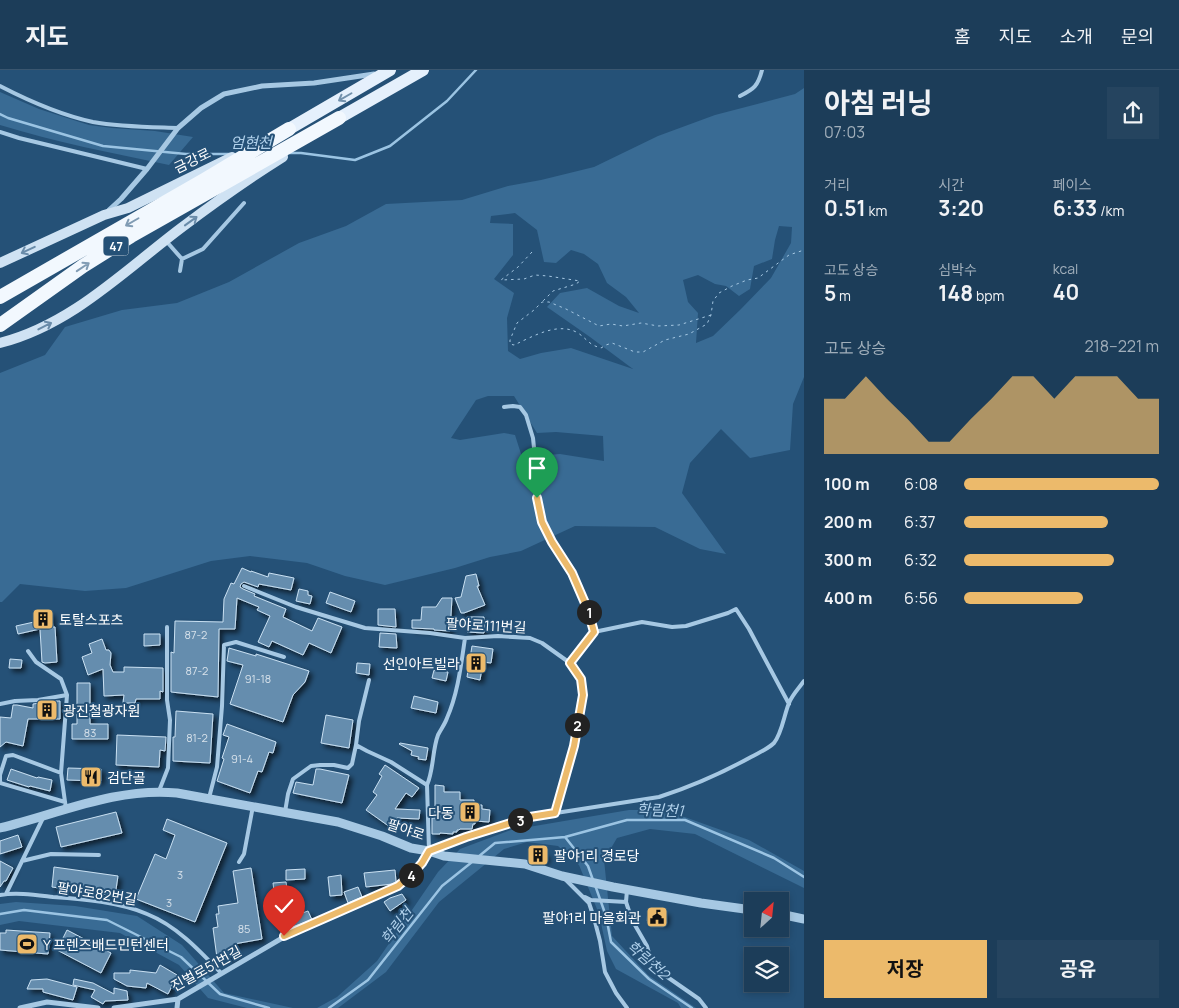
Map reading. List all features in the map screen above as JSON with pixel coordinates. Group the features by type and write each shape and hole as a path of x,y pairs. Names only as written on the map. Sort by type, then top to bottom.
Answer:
{"highway":[{"name":"47","path":"0,325 91,261 139,232 242,178 332,123"},
{"name":"47","path":"0,297 199,178 289,129"}],"main road":[{"name":"47","path":"332,123 422,70"},
{"name":"47","path":"289,129 388,71"},
{"name":"금강로","path":"0,263 104,215 128,208 199,178"},
{"path":"0,343 36,331 65,316 96,296 242,178"}],"street":[{"path":"104,215 121,199 178,128 200,108 224,94 262,86 314,83 388,71"},
{"name":"팔야로","path":"0,828 44,816 66,806 104,798 159,791 209,798 338,822 382,836 411,848 429,851"},
{"path":"429,851 444,856 520,864 561,876 627,890 744,909"},
{"name":"진벌로51번길","path":"114,1008 178,999 191,993 284,936 398,886 422,863 429,851"},
{"path":"789,916 804,919"},
{"path":"177,1008 178,999"},
{"path":"20,1008 47,1002 98,1008"}],"lane":[{"path":"740,96 758,83 762,70"},
{"path":"0,86 57,112 92,121 123,126 178,128"},
{"path":"0,132 148,167"},
{"path":"182,259 203,249 244,203"},
{"path":"166,240 182,259 180,271"},
{"path":"504,408 520,407 526,415 533,438 537,498 542,522 552,542 572,573 588,610 594,632"},
{"name":"팔야로111번길","path":"244,586 296,607 365,628 465,638 498,636 530,638 542,643 570,663 581,679 583,695 574,746 555,813"},
{"path":"570,663 594,632 642,622 672,627 686,626 736,609 749,629 789,704"},
{"path":"159,791 168,768 170,720 167,700 167,627"},
{"name":"팔야로","path":"429,851 427,785 431,776 438,736 447,720 453,701 465,638"},
{"path":"209,798 218,758 224,645 236,642 284,657"},
{"path":"28,651 36,662 61,679 68,695 61,773 66,806 0,783 0,776 6,756 14,755 61,773"},
{"path":"285,812 293,779 311,766 348,768 352,764 359,721 369,680"},
{"path":"429,851 530,817 659,797 738,764 774,743 780,732 792,696 804,681"},
{"path":"0,704 68,695"},
{"path":"356,745 390,762 427,785"},
{"path":"239,862 244,854 253,806"},
{"path":"6,894 44,816"},
{"path":"0,822 11,825"},
{"path":"22,861 51,854 99,855"},
{"path":"561,876 589,903 605,972 616,993 627,1008"},
{"path":"627,890 626,902 632,920 647,946 650,957 656,967 699,999 706,1008"},
{"name":"팔야로82번길","path":"0,895 80,898 128,907 149,914 178,932 201,952 219,976"},
{"path":"581,895 592,900 617,903 626,902"}],"path":[{"path":"532,252 518,267 501,280 524,279 535,275 580,281 553,291 534,310 517,323 510,344 514,345 538,334 556,329 566,329 577,332 593,346 601,348 612,343 635,352 643,352 666,340 689,334 707,324 711,315 713,301 719,293 747,280 758,278 789,255 804,250"},
{"path":"542,302 549,302 566,309 599,326 610,324 623,326 641,323 658,326 679,325 711,315"}],"shaded area":[{"path":"804,88 804,377 793,404 790,450 750,458 721,429 690,463 682,493 726,554 700,549 655,527 575,526 521,551 490,557 455,568 385,585 345,576 307,563 250,556 211,561 126,588 85,591 20,584 0,602 0,373 45,355 65,327 122,310 177,303 229,282 299,243 346,226 386,204 462,200 508,186 594,167 658,136 715,115 795,94","holes":["515,213 537,230 544,262 556,263 571,250 584,254 598,264 607,283 626,297 639,313 619,306 587,288 560,293 547,307 633,369 571,348 520,359 508,351 507,318 514,293 494,279 513,255 513,224 490,223 491,216","779,226 792,227 791,243 771,278 713,336 696,343 698,313 688,302 683,280 698,275 715,284 726,286 739,296 750,289 754,266 772,259","488,396 514,396 537,433 556,432 603,436 604,461 560,454 522,457 515,435 504,433 460,440 451,438 476,400"]},
{"path":"0,92 39,109 89,125 155,131 193,137 169,165 105,152 0,125"},
{"path":"629,810 665,810 749,840 804,871 804,888 695,834 650,829 617,838 604,860 612,936 648,975 696,1008 681,1008 678,1003 616,969 607,951 599,914 579,865 558,846 527,842 504,849 439,902 386,972 338,1008 317,1008 337,997 377,961 438,872 460,849 511,830"},
{"path":"16,902 75,906 137,916 182,945 224,993 293,1008 247,1008 208,998 179,965 120,933 19,921 0,925 0,904"}],"building":[{"path":"242,568 268,577 269,573 294,578 291,590 259,584 258,587 244,582 240,587 255,594 254,596 286,609 283,617 312,631 318,618 342,627 331,653 309,643 303,655 272,641 269,647 258,642 270,616 257,610 259,607 237,598 235,629 219,629 218,697 171,692 171,652 174,653 175,621 223,622 224,599 231,583 234,584"},
{"path":"476,574 479,586 477,586 485,605 461,613 455,598 461,597 466,576"},
{"path":"299,589 308,591 308,595 312,596 310,604 296,601"},
{"path":"330,592 355,601 351,612 326,603"},
{"path":"442,598 452,598 450,631 412,628 412,620 421,620 422,607 436,607"},
{"path":"378,609 395,609 396,627 378,625"},
{"path":"51,612 53,627 55,627 57,662 45,663 42,662 40,629 18,634 16,626 34,622 34,613"},
{"path":"467,617 484,617 484,633 467,632"},
{"path":"380,633 396,634 397,648 379,647"},
{"path":"144,634 160,634 160,645 144,646"},
{"path":"102,639 106,650 109,650 111,653 110,665 113,672 124,672 124,667 163,668 163,692 160,691 160,699 136,699 135,703 123,703 124,695 104,696 103,669 88,675 82,657 92,653 89,644"},
{"name":"선인아트빌라","path":"472,646 493,649 491,663 483,662 480,680 467,677"},
{"path":"229,648 256,656 256,654 309,671 305,682 293,695 283,722 230,704 243,665 227,661"},
{"path":"10,659 22,660 21,668 9,668"},
{"path":"357,663 370,664 369,675 356,673"},
{"path":"434,670 448,672 446,681 432,678"},
{"path":"77,683 90,683 90,724 108,724 108,739 72,739 72,724 77,724"},
{"path":"414,696 438,702 436,713 411,708"},
{"path":"60,701 60,719 28,719 23,746 6,742 0,747 0,717 11,718 13,705 33,708 33,704"},
{"path":"176,711 213,714 210,763 173,761"},
{"path":"326,715 353,720 349,748 321,743"},
{"path":"227,724 276,742 273,753 269,752 262,772 258,771 250,793 217,781 229,737 223,735"},
{"path":"117,735 166,737 165,751 160,750 159,767 116,765"},
{"path":"400,743 428,748 426,760 418,759 419,757 411,755 412,751"},
{"path":"385,765 419,788 412,797 406,793 395,809 420,810 419,819 397,818 390,827 366,810 377,795 373,792 382,776 379,774"},
{"path":"68,768 101,769 101,781 67,780"},
{"path":"11,769 37,778 52,780 50,791 7,780"},
{"path":"316,769 349,775 342,803 293,793 296,782 313,785"},
{"path":"435,785 444,786 444,792 460,792 460,800 474,800 474,805 482,805 482,809 490,810 489,822 475,821 472,829 460,829 457,832 453,832 453,834 432,834 432,818 435,818"},
{"path":"116,812 122,833 61,847 56,827"},
{"path":"167,819 227,843 195,922 136,899 155,854 166,859 175,835 163,830"},
{"path":"18,835 22,847 0,854 0,841"},
{"name":"팔야1리 경로당","path":"532,849 547,855 544,861 530,855"},
{"path":"0,861 13,868 6,881 0,887"},
{"path":"54,867 118,876 115,896 52,887"},
{"path":"251,868 262,939 234,944 236,956 217,958 213,928 218,927 216,914 219,914 218,906 238,903 233,871"},
{"path":"305,869 305,879 286,880 286,870"},
{"path":"395,870 396,882 366,887 364,873"},
{"path":"341,875 342,895 330,896 328,877"},
{"path":"286,882 291,917 308,911 312,920 292,928 279,930 273,883"},
{"path":"358,887 362,897 348,903 344,892"},
{"path":"402,894 406,900 390,911 384,902"},
{"name":"팔야1리 마을회관","path":"648,910 666,912 665,923 647,921"},
{"path":"6,930 50,933 48,954 0,950 0,933 6,933"},
{"path":"67,930 111,953 101,973 57,950"},
{"path":"160,965 177,975 168,994 147,983 146,988 127,986 114,979 114,973 130,973 130,970 156,973"},
{"path":"47,979 77,987 73,1000 43,992 43,989 27,989 31,980"},
{"path":"74,979 93,983 114,994 114,988 127,991 128,1000 105,1001 103,1004 91,997 95,990 73,985"}],"waterway":[{"name":"엄현천","path":"289,153 355,160 390,146 447,101 476,70"},
{"name":"엄현천","path":"0,114 103,146 186,154 229,154"},
{"name":"학림천1","path":"478,857 495,843 565,837 627,820 685,820 774,858 804,877"},
{"name":"학림천2","path":"565,837 588,866 593,880"},
{"name":"학림천","path":"329,1008 368,980 442,886 472,862"},
{"name":"학림천2","path":"595,885 606,916 611,942 649,979 692,1008"},
{"name":"학림천","path":"0,914 24,910 107,920 181,957 220,994 269,1008"}],"place":[{"name":"토탈스포츠","path":"43,619"},
{"name":"선인아트빌라","path":"476,663"},
{"name":"광진철광자원","path":"47,710"},
{"name":"검단골","path":"91,777"},
{"name":"다동","path":"470,812"},
{"name":"팔야1리 경로당","path":"538,855"},
{"name":"팔야1리 마을회관","path":"657,917"},
{"name":"Y 프렌즈배드민턴센터","path":"27,944"}],"route":[{"path":"284,936 398,886 422,863 429,851 530,817 555,813 574,746 583,695 581,679 570,663 594,632 588,610 572,573 552,542 542,522 537,498"}]}
